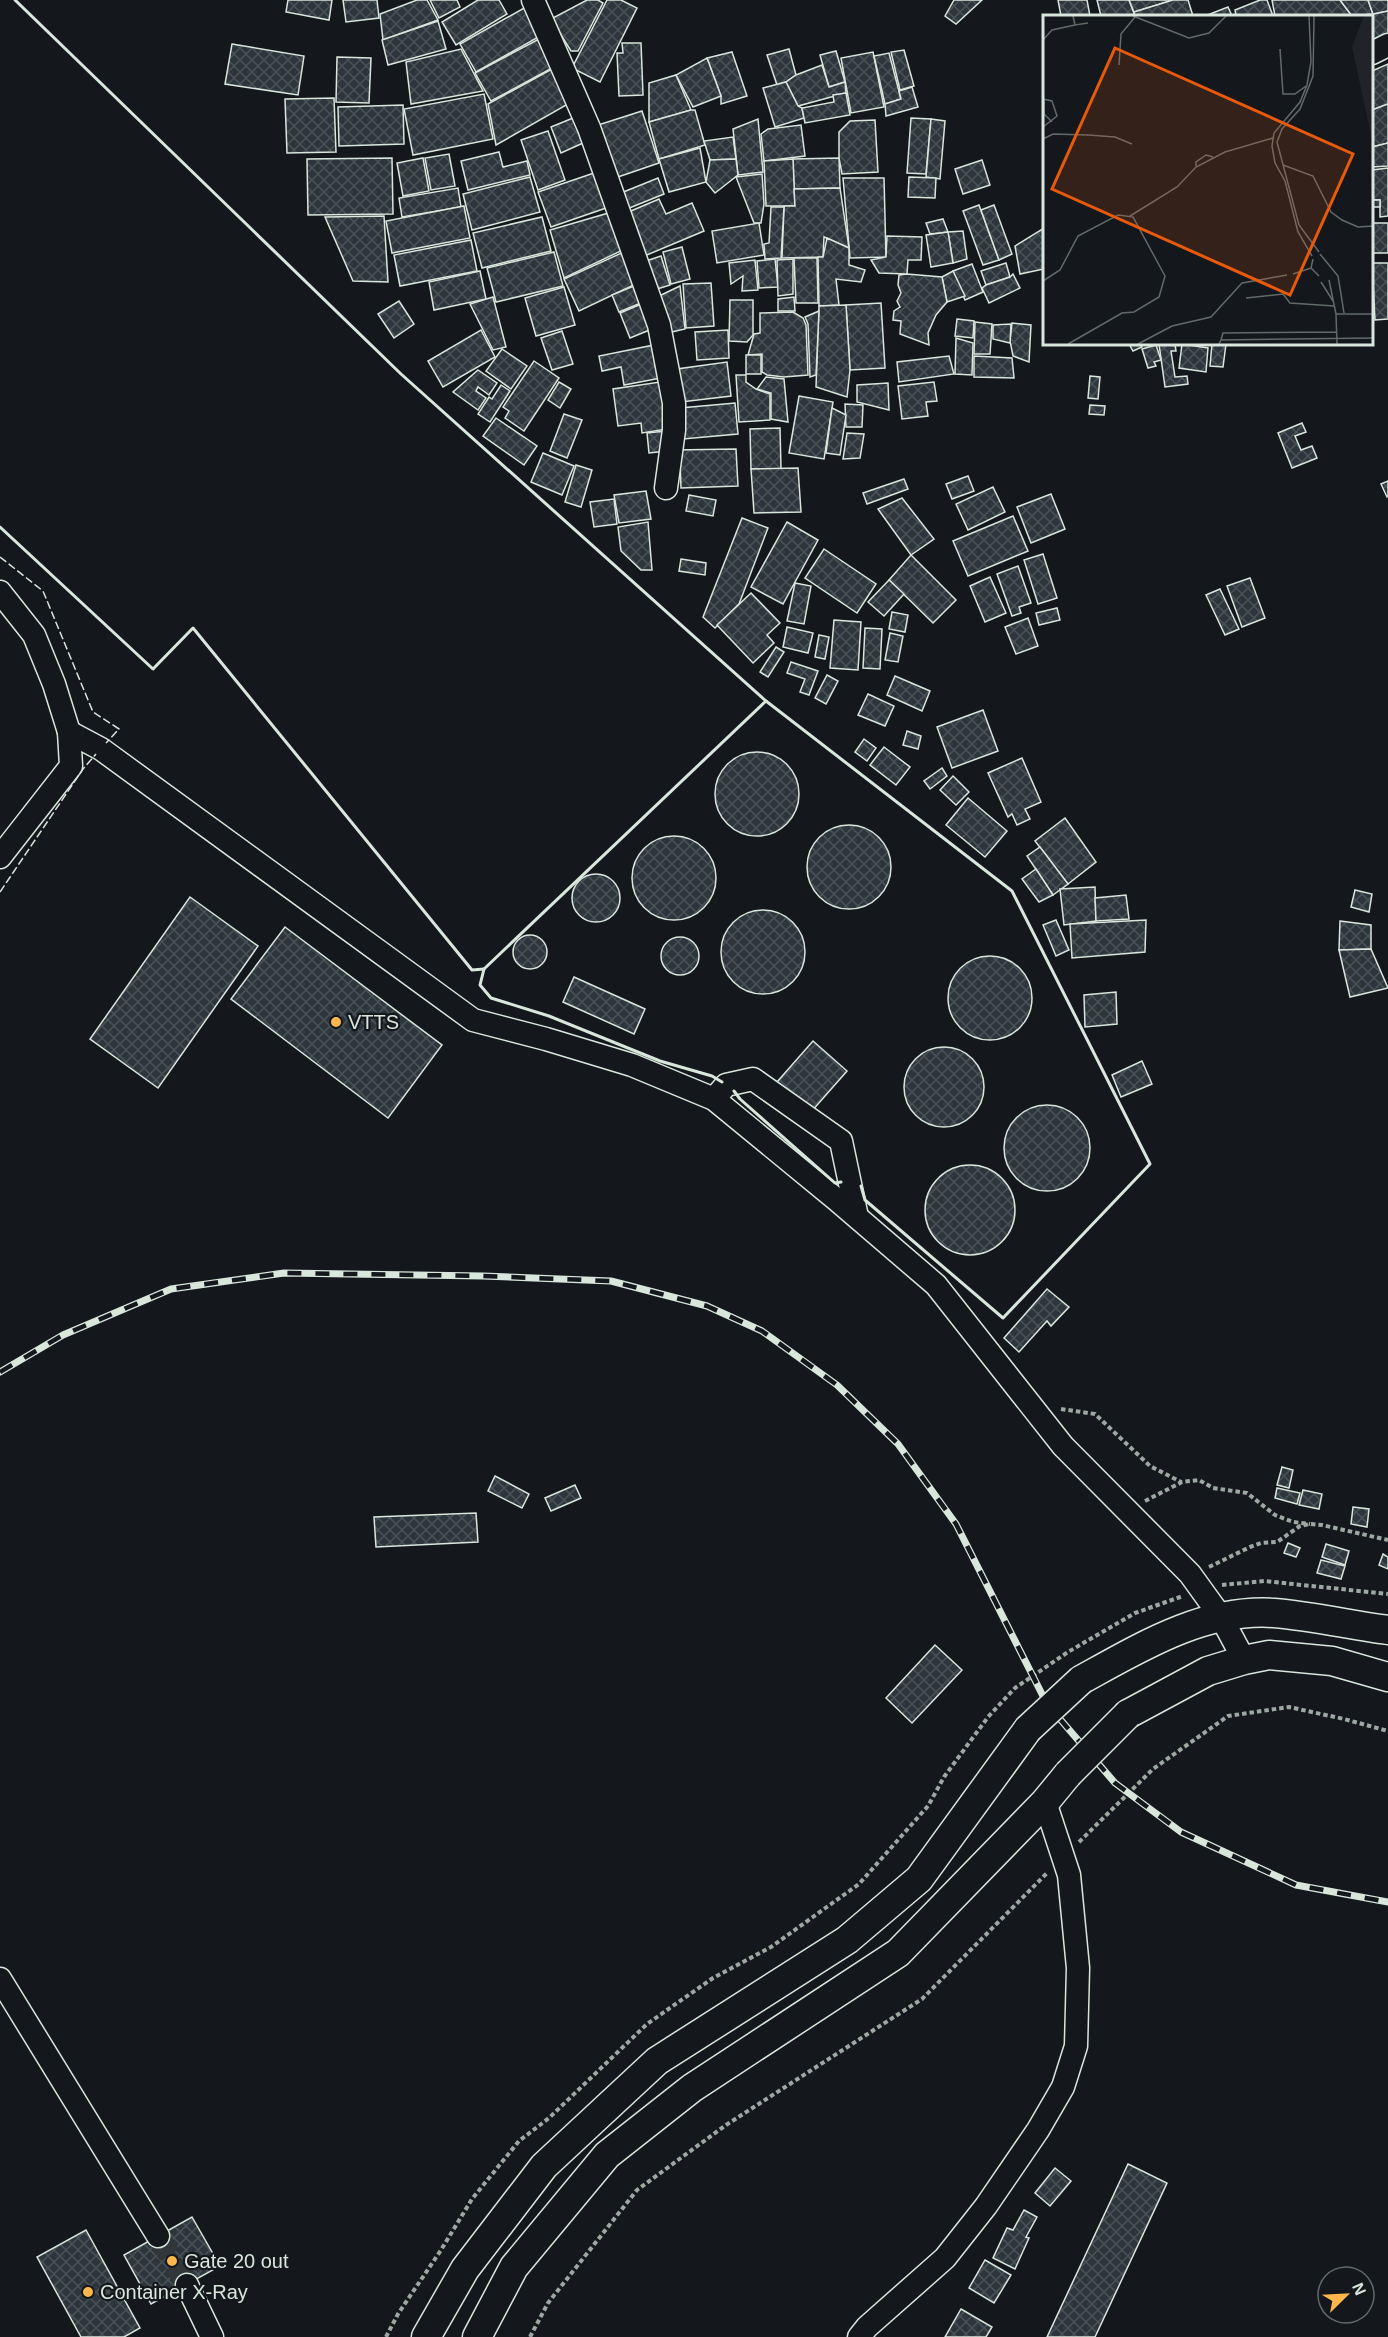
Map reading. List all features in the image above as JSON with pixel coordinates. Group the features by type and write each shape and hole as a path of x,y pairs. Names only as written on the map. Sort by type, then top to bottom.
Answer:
{"main road":[{"path":"426,2337 465,2269 544,2166 657,2061 847,1940 919,1879 1028,1729 1081,1680 1153,1640 1221,1617 1272,1613 1388,1630"},
{"path":"477,2337 514,2267 607,2155 692,2088 898,1953 1128,1714 1208,1671 1269,1655 1332,1661 1388,1677"}],"street":[{"path":"533,0 589,128 659,325 674,403 674,430 666,488"},
{"path":"1373,52 1388,45"},
{"path":"0,592 34,635 54,684 69,732 71,766 0,857"},
{"path":"69,732 101,749 473,1020 632,1065 714,1099 936,1285 1063,1446 1196,1582 1221,1617 1244,1660"},
{"path":"714,1099 726,1085 753,1079 841,1141 857,1217"},
{"path":"859,2337 867,2327 945,2258 986,2206 1038,2130 1063,2087 1076,2046 1078,1968 1069,1875 1045,1802"},
{"path":"0,1979 158,2236"},
{"path":"187,2285 212,2337"}],"path":[{"path":"1055,1409 1095,1414 1150,1466 1182,1482"},
{"path":"1115,1500 1144,1502 1182,1482 1199,1480 1213,1488 1247,1493 1275,1515 1293,1522 1322,1525 1388,1539"},
{"path":"386,2337 398,2314 472,2199 519,2141 549,2118 647,2024 713,1978 771,1947 859,1884 928,1806 944,1777 988,1717 1015,1688 1068,1652 1196,1582 1217,1564 1250,1547 1261,1543 1277,1542 1300,1526 1311,1524"},
{"path":"1196,1582 1230,1584 1264,1581 1388,1594"},
{"path":"530,2337 548,2303 637,2190 726,2125 922,1999 1154,1769 1228,1716 1289,1707 1388,1731"}],"building":[{"path":"288,0 332,0 329,20 286,12"},
{"path":"343,0 377,0 379,18 346,22"},
{"path":"417,0 427,0 438,20 383,40 380,14"},
{"path":"430,0 457,0 460,7 439,18"},
{"path":"478,0 499,0 507,14 456,45 442,22"},
{"path":"587,0 598,0 603,3 578,51 571,51 551,19"},
{"path":"607,0 621,0 637,8 600,82 572,68"},
{"path":"954,0 982,0 956,24 945,16"},
{"path":"1058,0 1087,0 1090,15 1061,15"},
{"path":"1097,0 1129,0 1135,15 1101,15"},
{"path":"1129,0 1173,0 1134,12"},
{"path":"1173,0 1188,0 1193,15 1135,15 1134,12"},
{"path":"1260,0 1267,0 1273,15 1236,15 1235,10"},
{"path":"1272,0 1340,0 1351,15 1275,15"},
{"path":"1340,0 1368,0 1373,14 1351,15"},
{"path":"1368,0 1388,0 1388,11 1373,14"},
{"path":"526,7 542,35 476,72 460,44"},
{"path":"1228,7 1232,15 1208,15"},
{"path":"1388,11 1388,42 1373,49 1373,15 1370,15"},
{"path":"438,21 446,49 388,65 382,40"},
{"path":"539,39 554,67 491,101 475,73"},
{"path":"622,43 641,43 643,95 619,96 617,53 623,53"},
{"path":"232,44 304,56 298,95 225,84"},
{"path":"461,49 483,91 411,104 406,62"},
{"path":"789,49 796,75 777,85 767,55"},
{"path":"904,50 914,86 900,90 891,52"},
{"path":"836,51 845,82 829,87 820,55"},
{"path":"732,52 747,96 721,104 721,96 707,58"},
{"path":"873,52 884,107 851,113 841,58"},
{"path":"889,53 901,99 885,104 874,56"},
{"path":"337,57 371,58 369,103 336,102"},
{"path":"707,58 721,96 693,107 676,75"},
{"path":"1388,64 1388,104 1373,110 1373,71"},
{"path":"822,65 829,87 845,82 846,93 798,106 786,82 796,75"},
{"path":"552,69 568,104 496,145 488,104"},
{"path":"676,75 691,110 649,122 649,83"},
{"path":"786,82 798,106 802,108 804,118 775,127 763,88"},
{"path":"912,87 918,107 886,116 885,104 901,99 899,91"},
{"path":"846,93 850,115 805,123 802,108 834,102 833,95"},
{"path":"484,94 493,139 413,155 404,109"},
{"path":"334,98 336,152 287,153 285,99"},
{"path":"1388,104 1388,143 1373,147 1373,110"},
{"path":"403,105 404,144 339,146 338,107"},
{"path":"695,110 705,145 659,159 649,122"},
{"path":"642,111 659,163 612,179 595,126"},
{"path":"573,118 583,143 561,153 551,127"},
{"path":"911,118 931,119 926,174 907,173"},
{"path":"758,119 763,172 738,175 733,129"},
{"path":"931,119 945,121 940,179 926,177"},
{"path":"875,120 878,172 842,174 839,158 839,132 850,121"},
{"path":"801,125 805,156 764,161 761,134 768,129"},
{"path":"548,131 565,180 538,190 521,140"},
{"path":"733,137 736,159 710,160 704,141"},
{"path":"1388,143 1388,166 1373,167 1373,147"},
{"path":"700,148 706,182 669,192 659,159"},
{"path":"499,152 503,167 527,161 530,175 468,190 461,161"},
{"path":"449,154 455,186 431,190 425,158"},
{"path":"392,158 393,214 308,215 307,159"},
{"path":"423,158 429,191 403,196 397,163"},
{"path":"839,158 840,188 794,189 793,159"},
{"path":"736,159 738,175 715,193 706,182 710,160"},
{"path":"793,159 795,206 766,206 764,161"},
{"path":"982,160 990,185 963,194 955,169"},
{"path":"1388,168 1388,216 1380,217 1380,200 1373,200 1373,170"},
{"path":"597,172 609,207 551,227 538,192"},
{"path":"762,174 764,204 761,223 754,223 736,177"},
{"path":"530,177 540,212 472,230 463,194"},
{"path":"909,177 936,178 935,198 908,197"},
{"path":"658,178 664,194 622,211 616,195"},
{"path":"843,178 884,178 886,257 850,258"},
{"path":"458,188 461,207 402,217 399,198"},
{"path":"840,188 849,248 824,237 823,257 782,258 784,206 795,206 794,189"},
{"path":"659,199 666,214 692,203 704,231 642,257 624,214"},
{"path":"1373,200 1380,200 1380,207 1373,207"},
{"path":"979,205 999,260 983,265 963,211"},
{"path":"994,205 1012,254 999,260 981,210"},
{"path":"464,206 470,238 392,253 386,221"},
{"path":"771,207 784,207 781,258 765,259 764,244 769,243"},
{"path":"612,212 627,248 564,278 550,230"},
{"path":"384,216 388,282 353,281 325,217"},
{"path":"542,217 551,251 482,268 473,233"},
{"path":"943,219 948,232 930,234 926,223"},
{"path":"759,223 764,255 717,263 712,231"},
{"path":"1373,223 1388,223 1388,253 1373,253"},
{"path":"1043,229 1043,269 1020,274 1015,246"},
{"path":"963,231 967,259 953,263 948,232"},
{"path":"948,232 953,263 931,267 926,235"},
{"path":"887,236 922,237 921,260 908,260 907,274 879,273 871,260 886,257"},
{"path":"827,238 849,248 849,265 865,270 861,282 836,279 839,305 819,306 818,257 823,257"},
{"path":"471,240 477,271 400,286 394,255"},
{"path":"682,247 690,279 671,284 663,252"},
{"path":"626,251 640,282 579,311 564,279"},
{"path":"554,252 563,286 496,302 487,268"},
{"path":"661,256 670,285 654,290 646,261"},
{"path":"794,258 817,258 818,303 796,303"},
{"path":"775,259 778,287 759,288 757,261"},
{"path":"793,259 793,294 778,296 777,260"},
{"path":"755,260 758,290 742,291 743,276 731,284 729,263"},
{"path":"1006,263 1010,277 986,285 981,271"},
{"path":"1373,263 1388,263 1388,319 1375,320"},
{"path":"972,264 983,292 965,300 953,271"},
{"path":"480,271 486,299 434,310 429,282"},
{"path":"953,271 965,296 947,302 942,277"},
{"path":"1013,274 1020,288 989,303 982,288"},
{"path":"899,275 942,277 947,302 936,315 928,333 929,345 900,334 901,321 893,320 894,311 900,307 897,301 901,293 898,285"},
{"path":"641,283 648,300 619,312 612,295"},
{"path":"711,283 714,326 686,328 683,284"},
{"path":"680,286 685,329 667,333 655,298"},
{"path":"564,287 575,325 536,336 525,298"},
{"path":"493,297 506,347 493,350 470,304"},
{"path":"794,297 795,311 778,311 778,299"},
{"path":"730,300 753,300 753,335 747,342 729,341"},
{"path":"399,301 414,324 394,338 378,314"},
{"path":"646,302 657,327 630,338 620,313"},
{"path":"881,303 885,368 850,370 846,305"},
{"path":"846,305 850,370 847,397 816,387 819,306"},
{"path":"819,311 816,375 810,377 808,324 805,317"},
{"path":"793,312 803,318 806,325 808,375 784,377 767,375 762,372 762,354 748,355 754,334 760,333 760,313"},
{"path":"957,319 974,321 973,338 955,336"},
{"path":"975,322 992,324 990,354 974,354"},
{"path":"1012,323 1031,325 1029,362 1013,356 1010,341"},
{"path":"1011,324 1010,343 993,339 993,325"},
{"path":"481,330 495,357 443,387 428,361"},
{"path":"728,330 729,358 697,360 695,332"},
{"path":"562,331 573,364 552,370 541,338"},
{"path":"956,338 973,343 972,375 955,374"},
{"path":"654,345 661,378 624,385 621,367 602,371 599,356"},
{"path":"1130,345 1142,347 1133,351"},
{"path":"1156,345 1161,360 1154,362 1156,366 1148,368 1142,349"},
{"path":"1159,345 1175,345 1176,351 1171,351 1175,377 1187,376 1188,384 1165,387"},
{"path":"1182,345 1208,348 1206,372 1179,368"},
{"path":"1212,345 1226,345 1223,367 1210,366"},
{"path":"502,349 527,366 511,389 486,371"},
{"path":"746,355 761,355 761,374 746,374"},
{"path":"949,356 954,374 899,382 897,362"},
{"path":"974,356 1012,358 1014,378 974,377"},
{"path":"534,361 559,378 524,431 505,418 509,411 503,407"},
{"path":"727,362 731,396 681,402 677,369"},
{"path":"478,370 497,383 489,395 478,387 476,391 486,398 478,410 453,392"},
{"path":"736,375 746,375 746,382 770,394 770,420 739,422"},
{"path":"1090,376 1100,377 1098,399 1088,398"},
{"path":"766,377 784,379 788,422 771,419 771,393 757,389"},
{"path":"559,382 571,389 560,408 548,400"},
{"path":"660,382 667,429 642,433 641,423 618,426 613,389"},
{"path":"934,382 937,401 926,402 928,416 902,419 898,386"},
{"path":"888,383 889,410 857,402 857,385"},
{"path":"501,385 510,391 490,422 478,414 489,397 492,399"},
{"path":"799,396 833,402 824,459 789,453"},
{"path":"735,403 738,434 683,439 680,408"},
{"path":"845,404 863,405 862,427 846,427"},
{"path":"1090,405 1105,406 1104,415 1089,414"},
{"path":"832,408 846,415 840,455 826,453"},
{"path":"564,414 582,420 567,458 550,451"},
{"path":"496,418 537,446 524,465 483,436"},
{"path":"1302,423 1306,432 1295,436 1301,450 1312,446 1317,458 1292,468 1278,433"},
{"path":"780,428 781,469 751,469 750,429"},
{"path":"666,431 667,451 649,453 647,433"},
{"path":"847,433 864,434 860,458 843,459"},
{"path":"736,449 738,486 681,488 680,462 674,450"},
{"path":"543,453 574,466 562,495 531,482"},
{"path":"576,465 592,470 581,507 565,502"},
{"path":"798,468 801,512 754,513 751,469"},
{"path":"968,476 974,491 952,499 946,484"},
{"path":"904,479 908,489 867,504 863,493"},
{"path":"1388,481 1388,496 1387,497 1381,484"},
{"path":"993,487 1005,512 968,530 956,504"},
{"path":"646,491 651,519 619,523 614,495"},
{"path":"1051,494 1065,529 1031,543 1017,507"},
{"path":"689,495 716,500 713,516 686,511"},
{"path":"902,498 934,539 911,555 878,509"},
{"path":"614,499 617,524 594,527 590,502"},
{"path":"1013,516 1028,551 968,576 953,541"},
{"path":"742,518 768,528 739,604 715,628 703,617"},
{"path":"648,522 652,570 641,570 621,551 618,527"},
{"path":"787,522 818,540 783,604 751,587"},
{"path":"824,549 876,584 857,613 805,578"},
{"path":"1043,554 1057,598 1038,604 1024,560"},
{"path":"911,555 956,600 933,623 889,580"},
{"path":"681,559 706,563 705,575 679,571"},
{"path":"1018,566 1031,603 1019,607 1021,613 1012,616 997,574"},
{"path":"990,577 1006,613 985,622 970,586"},
{"path":"1250,578 1265,618 1242,627 1227,586"},
{"path":"889,580 904,594 884,616 868,602"},
{"path":"795,583 811,586 804,624 787,621"},
{"path":"1220,589 1239,629 1225,635 1206,595"},
{"path":"751,593 780,623 767,635 774,643 753,663 717,625"},
{"path":"1057,608 1060,620 1039,625 1036,613"},
{"path":"892,612 908,615 905,632 889,629"},
{"path":"1028,618 1038,646 1016,654 1005,627"},
{"path":"834,620 861,622 858,670 830,668"},
{"path":"787,627 813,633 808,653 783,647"},
{"path":"865,628 882,629 880,669 863,668"},
{"path":"890,633 903,636 898,662 885,660"},
{"path":"819,635 829,637 825,659 815,657"},
{"path":"776,647 784,652 768,677 760,672"},
{"path":"791,662 818,671 809,695 800,692 805,679 787,673"},
{"path":"827,675 838,681 826,704 815,698"},
{"path":"895,676 930,691 922,711 887,695"},
{"path":"868,694 894,706 885,726 858,715"},
{"path":"983,710 998,751 952,768 937,727"},
{"path":"907,731 921,736 918,749 903,745"},
{"path":"864,739 876,748 867,761 855,752"},
{"path":"884,747 910,767 896,785 870,765"},
{"path":"749,752 765,752 781,759 792,770 799,786 796,810 787,824 765,836 749,836 733,829 722,818 715,802 715,786 722,770 733,759"},
{"path":"1022,758 1041,802 1025,809 1030,819 1017,825 1012,814 1008,817 988,773"},
{"path":"942,768 947,776 930,789 924,781"},
{"path":"953,776 969,792 956,805 940,790"},
{"path":"968,798 1007,831 985,857 946,825"},
{"path":"1065,818 1096,862 1068,884 1035,841"},
{"path":"841,825 857,825 873,832 884,843 891,859 888,883 879,897 857,909 841,909 825,902 814,891 807,875 807,859 814,843 825,832"},
{"path":"674,836 690,839 704,848 713,862 716,878 713,894 704,908 690,917 674,920 658,917 644,908 635,894 632,878 635,862 644,848 658,839"},
{"path":"1040,847 1068,884 1053,895 1027,856"},
{"path":"1036,869 1053,895 1039,902 1022,879"},
{"path":"596,874 613,881 620,898 613,915 596,922 579,915 572,898 579,881"},
{"path":"1095,887 1096,921 1064,925 1060,889"},
{"path":"1355,890 1372,894 1369,912 1351,907"},
{"path":"1126,895 1129,919 1096,921 1095,898"},
{"path":"190,897 258,946 158,1088 90,1039"},
{"path":"763,910 779,913 793,922 802,936 805,952 802,968 793,982 779,991 763,994 747,991 733,982 724,968 721,952 724,936 733,922 747,913"},
{"path":"1056,920 1069,950 1056,956 1043,925"},
{"path":"1146,920 1145,952 1072,958 1070,924"},
{"path":"1340,921 1371,925 1371,949 1339,950"},
{"name":"VTTS","path":"285,927 442,1045 388,1118 231,999"},
{"path":"530,935 542,940 547,952 542,964 530,969 518,964 513,952 518,940"},
{"path":"680,937 693,943 699,956 693,969 680,975 667,969 661,956 667,943"},
{"path":"1371,949 1388,988 1350,997 1339,950"},
{"path":"990,956 1006,959 1020,968 1029,982 1032,998 1029,1014 1020,1028 1006,1037 990,1040 974,1037 960,1028 951,1014 948,998 951,982 960,968 974,959"},
{"path":"574,977 645,1009 634,1034 563,1002"},
{"path":"1116,992 1117,1024 1085,1027 1084,995"},
{"path":"813,1041 847,1071 811,1112 777,1082"},
{"path":"944,1047 959,1050 972,1059 981,1072 984,1087 981,1102 972,1115 959,1124 944,1127 929,1124 916,1115 907,1102 904,1087 907,1072 916,1059 929,1050"},
{"path":"1142,1061 1152,1084 1121,1097 1112,1075"},
{"path":"1047,1105 1071,1112 1083,1124 1090,1148 1083,1172 1071,1184 1047,1191 1023,1184 1011,1172 1004,1148 1011,1124 1023,1112"},
{"path":"970,1165 995,1173 1007,1185 1015,1210 1007,1235 995,1247 970,1255 945,1247 933,1235 925,1210 933,1185 945,1173"},
{"path":"1047,1289 1069,1307 1051,1326 1047,1321 1019,1352 1004,1338"},
{"path":"1282,1467 1293,1470 1289,1488 1277,1485"},
{"path":"495,1476 529,1494 522,1508 488,1491"},
{"path":"575,1485 581,1498 551,1511 545,1498"},
{"path":"1277,1488 1300,1493 1297,1504 1275,1498"},
{"path":"1303,1490 1322,1494 1319,1509 1299,1505"},
{"path":"1353,1507 1369,1509 1367,1527 1351,1524"},
{"path":"476,1513 478,1542 376,1547 374,1517"},
{"path":"1288,1543 1300,1548 1296,1557 1284,1553"},
{"path":"1326,1544 1349,1551 1345,1565 1322,1557"},
{"path":"1383,1554 1388,1557 1388,1569 1379,1565"},
{"path":"1321,1560 1345,1566 1341,1579 1317,1573"},
{"path":"935,1645 962,1670 912,1723 886,1698"},
{"path":"1128,2164 1167,2183 1095,2337 1047,2337"},
{"path":"1055,2168 1071,2181 1050,2206 1035,2193"},
{"path":"1024,2210 1037,2217 1026,2237 1029,2238 1015,2269 993,2258 1007,2228 1013,2230"},
{"name":"Gate 20 out","path":"192,2217 220,2266 151,2304 124,2255"},
{"name":"Container X-Ray","path":"86,2230 140,2328 124,2337 81,2337 37,2257"},
{"path":"985,2260 1011,2275 994,2303 969,2288"},
{"path":"961,2309 992,2327 986,2337 945,2337"}],"tunnel":[{"path":"158,2236 187,2285"}],"railway":[{"path":"0,1372 63,1335 171,1289 284,1273 483,1276 611,1281 707,1306 762,1331 837,1385 898,1444 956,1524 1047,1704 1115,1783 1181,1832 1296,1885 1388,1902"}],"fence":[{"path":"0,557 43,591 93,712 119,729 106,743"},
{"path":"0,892 83,769 96,754"}],"wall":[{"path":"15,0 401,374 766,701 1012,891 1150,1164 1003,1318 865,1200 861,1186"},
{"path":"0,527 153,669 193,628 472,970 484,969"},
{"path":"722,1082 712,1076 660,1061 549,1016 491,998 480,985 484,969 766,701"},
{"path":"734,1091 740,1099 835,1183 841,1182"}],"place":[{"name":"VTTS","path":"336,1022"},
{"name":"Gate 20 out","path":"172,2261"},
{"name":"Container X-Ray","path":"88,2292"}]}
